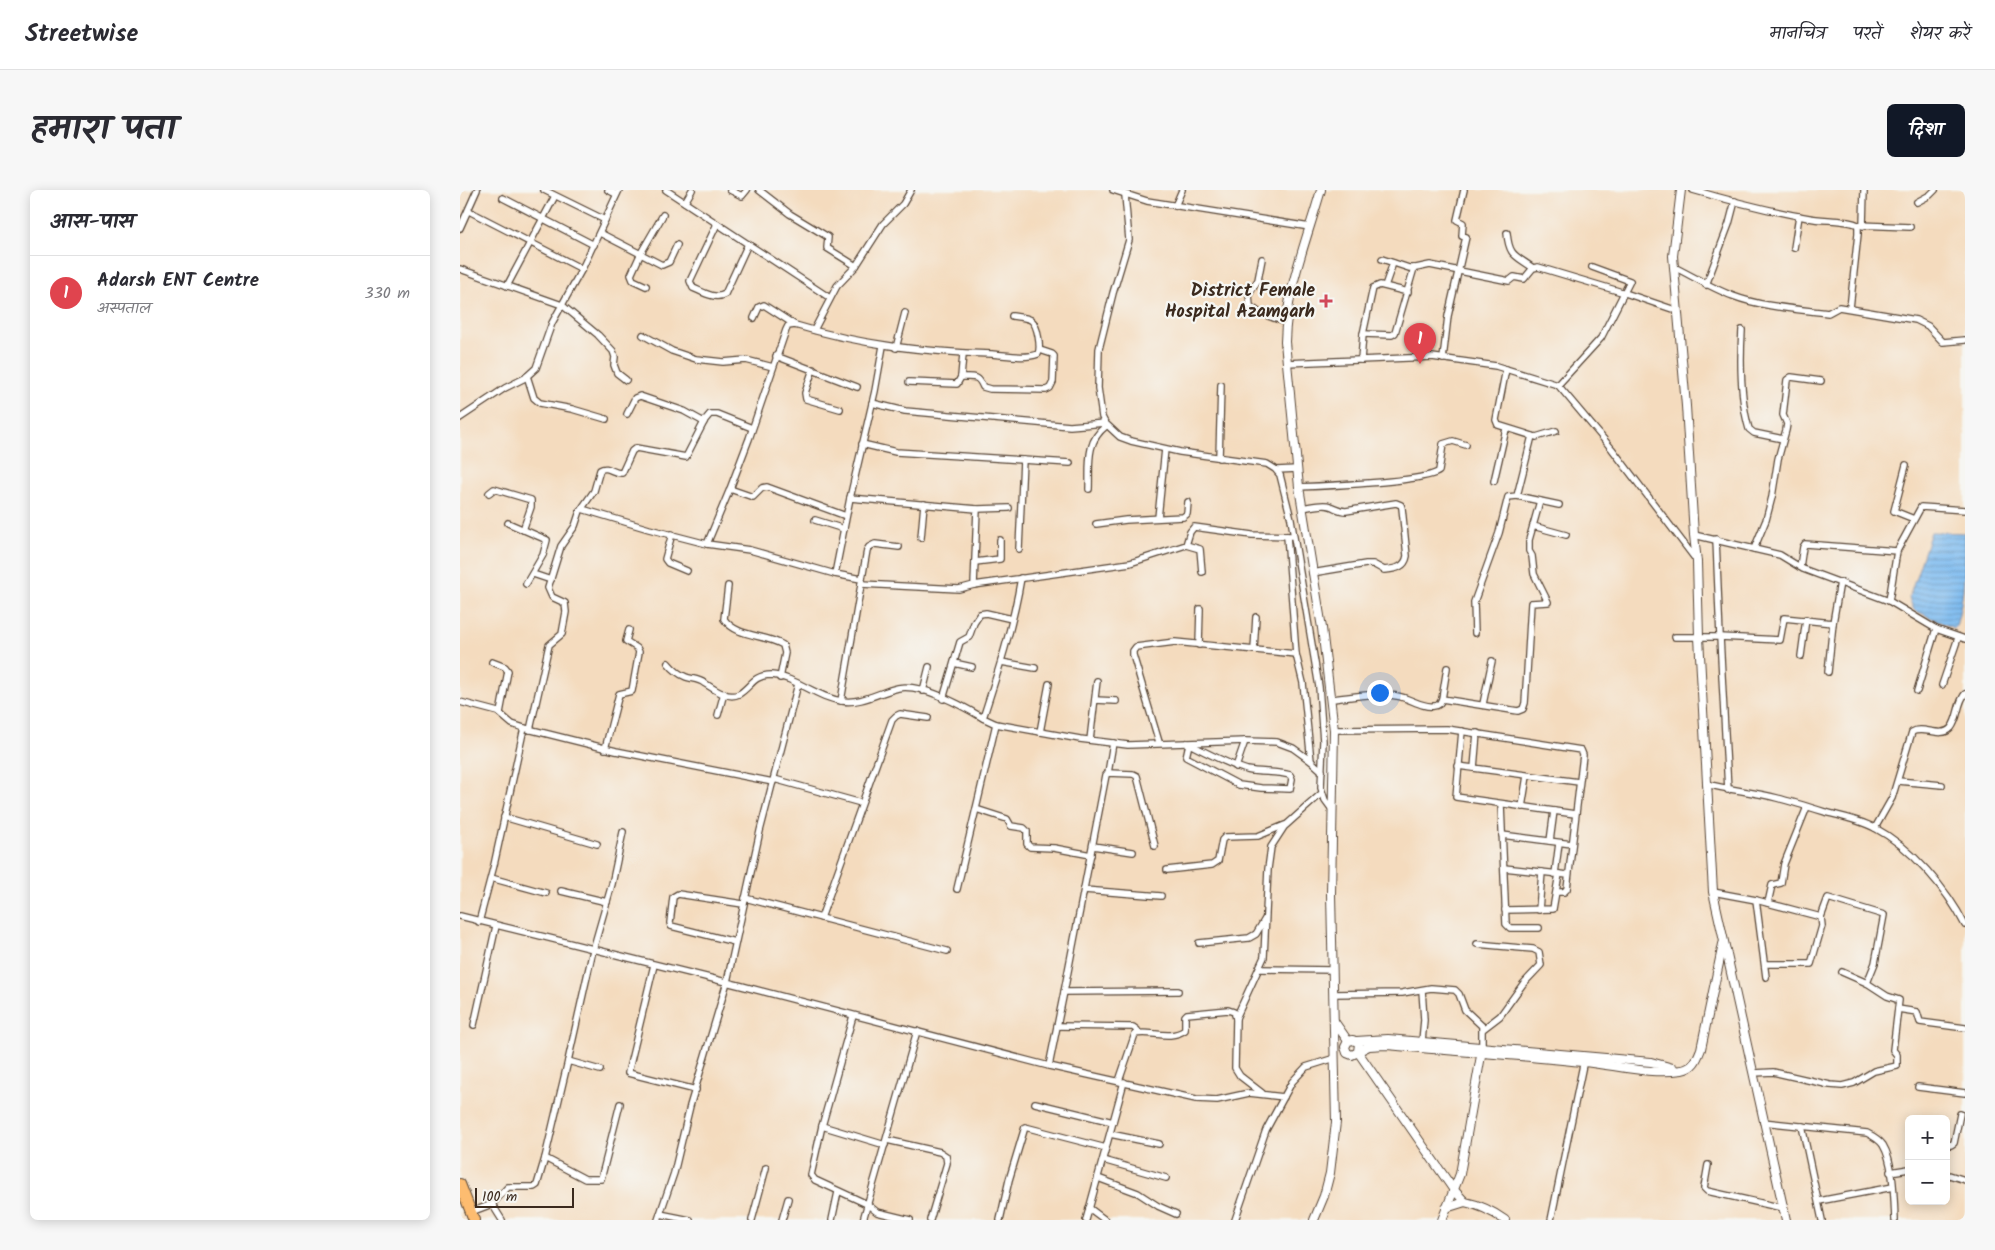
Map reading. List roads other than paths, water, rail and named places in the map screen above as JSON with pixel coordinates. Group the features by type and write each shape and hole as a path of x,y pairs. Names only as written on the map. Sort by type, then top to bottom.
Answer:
{"highway":[{"path":"460,1184 473,1216"}],"street":[{"path":"460,228 477,190"},
{"path":"544,190 605,220"},
{"path":"460,418 499,392 528,376 536,368 552,323 582,269 618,192 608,190"},
{"path":"666,190 830,298"},
{"path":"684,202 692,190"},
{"path":"730,190 742,196 747,190"},
{"path":"759,190 790,214 828,237 827,246 829,250 856,266"},
{"path":"814,330 830,298 856,266 877,232 903,204 911,190"},
{"path":"1113,190 1148,201 1310,227"},
{"path":"1175,206 1182,190"},
{"path":"1314,1220 1324,1196 1334,1151 1336,1122 1331,894 1334,730 1332,700 1299,487 1286,363 1285,322 1321,190"},
{"path":"1443,359 1448,316 1466,237 1462,236 1463,223 1456,220 1464,190"},
{"path":"1681,190 1673,256 1697,562 1706,784 1713,892 1786,1220"},
{"path":"1693,190 1798,216 1852,223 1860,226 1910,227"},
{"path":"1850,308 1864,190"},
{"path":"1917,202 1935,190"},
{"path":"1125,195 1129,240 1099,349 1098,388 1102,417 1105,425 1120,436 1131,441 1165,449 1267,464 1280,474 1319,687 1323,741 1322,793 1333,811"},
{"path":"508,286 555,196"},
{"path":"503,198 542,220 594,245"},
{"path":"1706,285 1729,224 1735,201"},
{"path":"469,211 582,269"},
{"path":"646,286 632,278 641,253 663,216"},
{"path":"1794,248 1798,216"},
{"path":"717,224 690,282 693,288 715,297 725,294 748,244"},
{"path":"600,233 662,264 667,264 678,245"},
{"path":"1508,233 1508,247 1511,252 1533,268 1538,267 1625,292 1678,311"},
{"path":"1262,259 1258,280 1249,294 1250,306 1260,313 1285,322"},
{"path":"1382,259 1414,268 1427,265 1509,281 1514,277 1524,279 1533,268"},
{"path":"1385,286 1393,263"},
{"path":"1558,385 1601,338 1630,281 1592,267"},
{"path":"1674,267 1706,285 1734,297 1757,303 1828,313 1837,307 1850,308 1916,320 1928,326 1943,342 1965,340"},
{"path":"1363,334 1392,335 1395,333 1414,268"},
{"path":"460,269 562,305 598,335 613,351 615,357 614,365 617,373 626,380"},
{"path":"1361,360 1363,334 1373,288 1377,285 1408,292"},
{"path":"754,318 759,307 764,305 787,318 795,325"},
{"path":"896,348 905,313"},
{"path":"707,544 730,489 788,326 795,325 896,348 963,354 1035,356 1040,350 1035,325 1033,322 1012,316"},
{"path":"1742,330 1740,354 1743,396 1749,429 1754,433 1783,439"},
{"path":"643,335 672,351 696,359 723,362 746,360 773,367"},
{"path":"835,574 884,346"},
{"path":"962,377 979,378 986,388 1046,390 1050,388 1052,382 1054,360 1052,354 1040,350"},
{"path":"909,382 952,385 959,382 962,377 963,354"},
{"path":"776,356 857,387"},
{"path":"1286,363 1432,357 1506,369 1558,385 1612,449 1697,562"},
{"path":"813,369 805,393 806,399 840,409"},
{"path":"1506,369 1496,420 1498,425 1532,436 1544,436 1556,431"},
{"path":"528,376 534,398 540,403 572,409 606,419"},
{"path":"1754,549 1770,504 1778,459 1787,426 1783,414 1787,380 1791,377 1821,381"},
{"path":"1219,458 1221,385"},
{"path":"627,414 635,398 640,396 684,412 704,422"},
{"path":"872,403 905,411 1070,426 1105,425"},
{"path":"479,922 504,817 549,646 562,634 566,612 563,601 549,594 548,588 560,546 575,526 582,509 594,491 599,472 602,468 608,468 622,473 632,451 636,448 686,457 708,415 714,413 752,428"},
{"path":"1089,489 1091,448 1097,433 1105,425"},
{"path":"1494,481 1506,429"},
{"path":"1518,496 1532,436"},
{"path":"1299,487 1432,475 1439,471 1443,444 1453,442 1466,446"},
{"path":"862,444 896,452 1070,464"},
{"path":"1158,518 1165,449"},
{"path":"1019,549 1023,460"},
{"path":"1906,464 1894,511 1914,520"},
{"path":"1277,470 1297,469"},
{"path":"730,489 753,497 765,487 846,516"},
{"path":"489,493 494,488 531,500 531,506 523,530"},
{"path":"1475,633 1474,602 1499,533 1508,496 1518,496 1560,505"},
{"path":"850,498 977,508 1009,508"},
{"path":"1442,699 1518,711 1523,709 1525,703 1531,603 1548,602 1534,574 1532,556 1529,551 1529,540 1540,501"},
{"path":"1096,524 1186,516 1188,502"},
{"path":"1302,508 1330,505 1340,511 1346,511 1396,503 1401,505 1402,508 1407,556 1405,564 1401,567 1384,570 1373,564 1366,564 1312,573"},
{"path":"921,538 924,504"},
{"path":"1889,601 1897,551 1920,507 1965,510"},
{"path":"974,585 977,508"},
{"path":"582,509 648,529 707,544 750,550 861,581 959,589 974,585 1130,563 1186,545 1198,547 1201,552 1202,572"},
{"path":"815,520 844,529"},
{"path":"508,523 546,538 548,542 544,555 526,584"},
{"path":"1533,526 1566,535"},
{"path":"1186,545 1192,529 1198,527 1252,535 1290,536"},
{"path":"672,534 665,560 668,564 687,571"},
{"path":"1694,535 1780,555 1800,567 1889,601 1936,629 1965,640"},
{"path":"1290,536 1296,654 1303,683 1311,761"},
{"path":"1716,539 1728,790"},
{"path":"975,562 1000,559 1000,540"},
{"path":"841,701 861,581 869,547 875,544 898,548"},
{"path":"1800,567 1803,546 1805,544 1897,551"},
{"path":"533,574 551,580"},
{"path":"983,718 1001,662 1021,578"},
{"path":"1828,672 1833,623 1840,582"},
{"path":"728,586 724,619 738,630 783,646 785,653 780,678"},
{"path":"1200,610 1200,645"},
{"path":"944,699 960,642 968,639 980,614 986,613 1012,619"},
{"path":"1254,650 1256,617"},
{"path":"1675,637 1780,640 1784,618 1833,623"},
{"path":"1801,656 1806,619"},
{"path":"1916,691 1936,629"},
{"path":"605,748 619,694 632,691 639,652 637,648 626,641 630,630"},
{"path":"1942,684 1958,638"},
{"path":"1159,742 1133,651 1136,647 1167,642 1296,654"},
{"path":"1483,704 1492,661"},
{"path":"492,662 505,667 508,671 500,713"},
{"path":"1001,662 1035,668"},
{"path":"668,663 680,675 703,682 710,688 731,695 738,694 752,681 763,676 780,678 841,701 862,700 905,687 923,691 965,707 996,724 1090,740 1131,744 1267,741 1285,744 1311,761 1322,771"},
{"path":"954,663 972,667"},
{"path":"923,691 929,667"},
{"path":"1332,700 1388,694 1435,706 1442,699 1447,668"},
{"path":"1090,740 1097,681"},
{"path":"690,1220 659,1217 674,1173 727,982 744,901 798,684"},
{"path":"1040,732 1049,684"},
{"path":"718,715 724,693"},
{"path":"1875,828 1892,798 1912,732 1916,730 1947,731 1957,719 1962,698 1965,694"},
{"path":"1095,700 1116,701"},
{"path":"460,702 500,713 512,724 527,729 605,748 774,780 861,803"},
{"path":"820,918 894,717 900,714 928,718"},
{"path":"957,889 996,724"},
{"path":"1334,730 1436,729 1462,731 1581,750 1583,755 1566,891 1557,892"},
{"path":"1462,731 1456,797 1575,814"},
{"path":"1474,768 1477,733"},
{"path":"1236,767 1245,741"},
{"path":"1049,1066 1114,743"},
{"path":"1187,743 1236,767 1255,772 1290,775 1292,779 1290,789 1261,788 1232,782 1186,757 1187,743"},
{"path":"1458,766 1579,782"},
{"path":"1108,772 1137,776 1154,846"},
{"path":"1522,807 1527,776"},
{"path":"1898,781 1942,785"},
{"path":"1706,784 1728,790 1776,798 1846,817 1875,828 1894,841 1928,871 1945,891 1965,925"},
{"path":"1236,1018 1260,969 1264,951 1268,869 1271,847 1287,824 1322,793"},
{"path":"1501,804 1506,924 1510,928 1539,928"},
{"path":"1768,903 1772,885 1781,883 1784,864 1807,807"},
{"path":"976,809 1007,819 1011,826 1027,830 1026,844 1030,847 1054,848 1091,855"},
{"path":"1550,842 1554,811"},
{"path":"504,817 597,844"},
{"path":"1168,870 1212,865 1218,861 1222,840 1228,835 1258,836 1287,824"},
{"path":"473,1216 492,1204 508,1187 532,1188 537,1185 623,832"},
{"path":"1502,835 1572,844"},
{"path":"1505,910 1553,909 1557,892 1559,843"},
{"path":"1092,846 1133,852"},
{"path":"1504,868 1568,874"},
{"path":"1539,910 1542,872"},
{"path":"490,878 546,893"},
{"path":"1084,890 1161,896"},
{"path":"561,891 607,902"},
{"path":"1713,892 1756,900 1821,917"},
{"path":"735,942 671,926 674,897 678,894 744,901 820,918 947,952"},
{"path":"1765,964 1810,964 1822,926 1821,917 1828,898 1884,915 1875,963 1867,982"},
{"path":"1756,900 1766,977"},
{"path":"460,916 727,982 1049,1066 1202,1100 1217,1100 1243,1094 1262,1093 1284,1097"},
{"path":"1199,943 1250,938 1256,934 1266,918"},
{"path":"474,1025 496,926"},
{"path":"1234,1220 1266,1130 1292,1082 1306,1067 1335,1058 1352,1041 1388,1039 1584,1059 1650,1070 1682,1070 1690,1068 1696,1061 1701,1049 1724,942"},
{"path":"1477,944 1534,949 1539,952 1542,963 1523,984 1504,1012 1483,1029"},
{"path":"654,965 628,1073 696,1090"},
{"path":"1260,969 1332,970"},
{"path":"1754,1073 1773,1072 1842,1086 1854,1083 1878,1070 1898,1065 1897,1055 1893,1050 1900,1002 1898,999 1883,994 1867,982 1842,972"},
{"path":"1333,994 1402,993 1431,988 1457,991 1463,1007 1481,1024 1483,1029 1482,1049 1462,1167 1442,1220"},
{"path":"1422,990 1424,1020 1422,1042"},
{"path":"1064,992 1178,991"},
{"path":"1898,1009 1917,1012 1919,1021 1965,1028"},
{"path":"1057,1026 1133,1028 1138,1033 1167,1036 1182,1033 1186,1027 1185,1016 1189,1014 1228,1010 1234,1012 1236,1018 1235,1068 1240,1076 1262,1093"},
{"path":"853,1016 822,1126 811,1175 815,1180 867,1204 880,1213 910,1220"},
{"path":"1334,1021 1360,1047 1358,1052"},
{"path":"864,1220 917,1031"},
{"path":"1086,1220 1110,1134 1134,1036 1138,1033"},
{"path":"1345,1050 1349,1054 1369,1046 1386,1045 1482,1049"},
{"path":"1358,1052 1453,1190 1464,1202 1482,1207 1505,1220"},
{"path":"1551,1220 1584,1059"},
{"path":"568,1062 600,1070"},
{"path":"1918,1087 1965,1093"},
{"path":"1035,1103 1113,1122"},
{"path":"545,1158 585,1179 601,1179 620,1104"},
{"path":"1950,1145 1952,1146 1954,1143 1960,1114"},
{"path":"1763,1122 1867,1133 1876,1138 1882,1144 1890,1172 1895,1220"},
{"path":"822,1126 886,1143 940,1152 946,1156 947,1163 930,1220"},
{"path":"1802,1126 1822,1220"},
{"path":"1000,1220 1009,1180 1025,1127 1106,1148"},
{"path":"1110,1134 1159,1144"},
{"path":"1103,1160 1166,1178"},
{"path":"1708,1164 1704,1188 1707,1191 1783,1208"},
{"path":"752,1220 766,1168"},
{"path":"1890,1172 1905,1170"},
{"path":"1950,1175 1965,1180"},
{"path":"1098,1178 1138,1193 1158,1206 1176,1214"},
{"path":"1819,1201 1892,1186"},
{"path":"832,1220 838,1192"},
{"path":"782,1220 788,1199"},
{"path":"1446,1208 1464,1202"},
{"path":"492,1204 502,1220"},
{"path":"1089,1208 1105,1220"}],"water":[{"path":"1931,532 1965,533 1963,592 1956,626 1953,628 1914,610 1909,598"}],"place":[{"name":"District Female Hospital Azamgarh","path":"1326,301"},
{"name":"Adarsh ENT Centre","path":"1420,364"}]}
